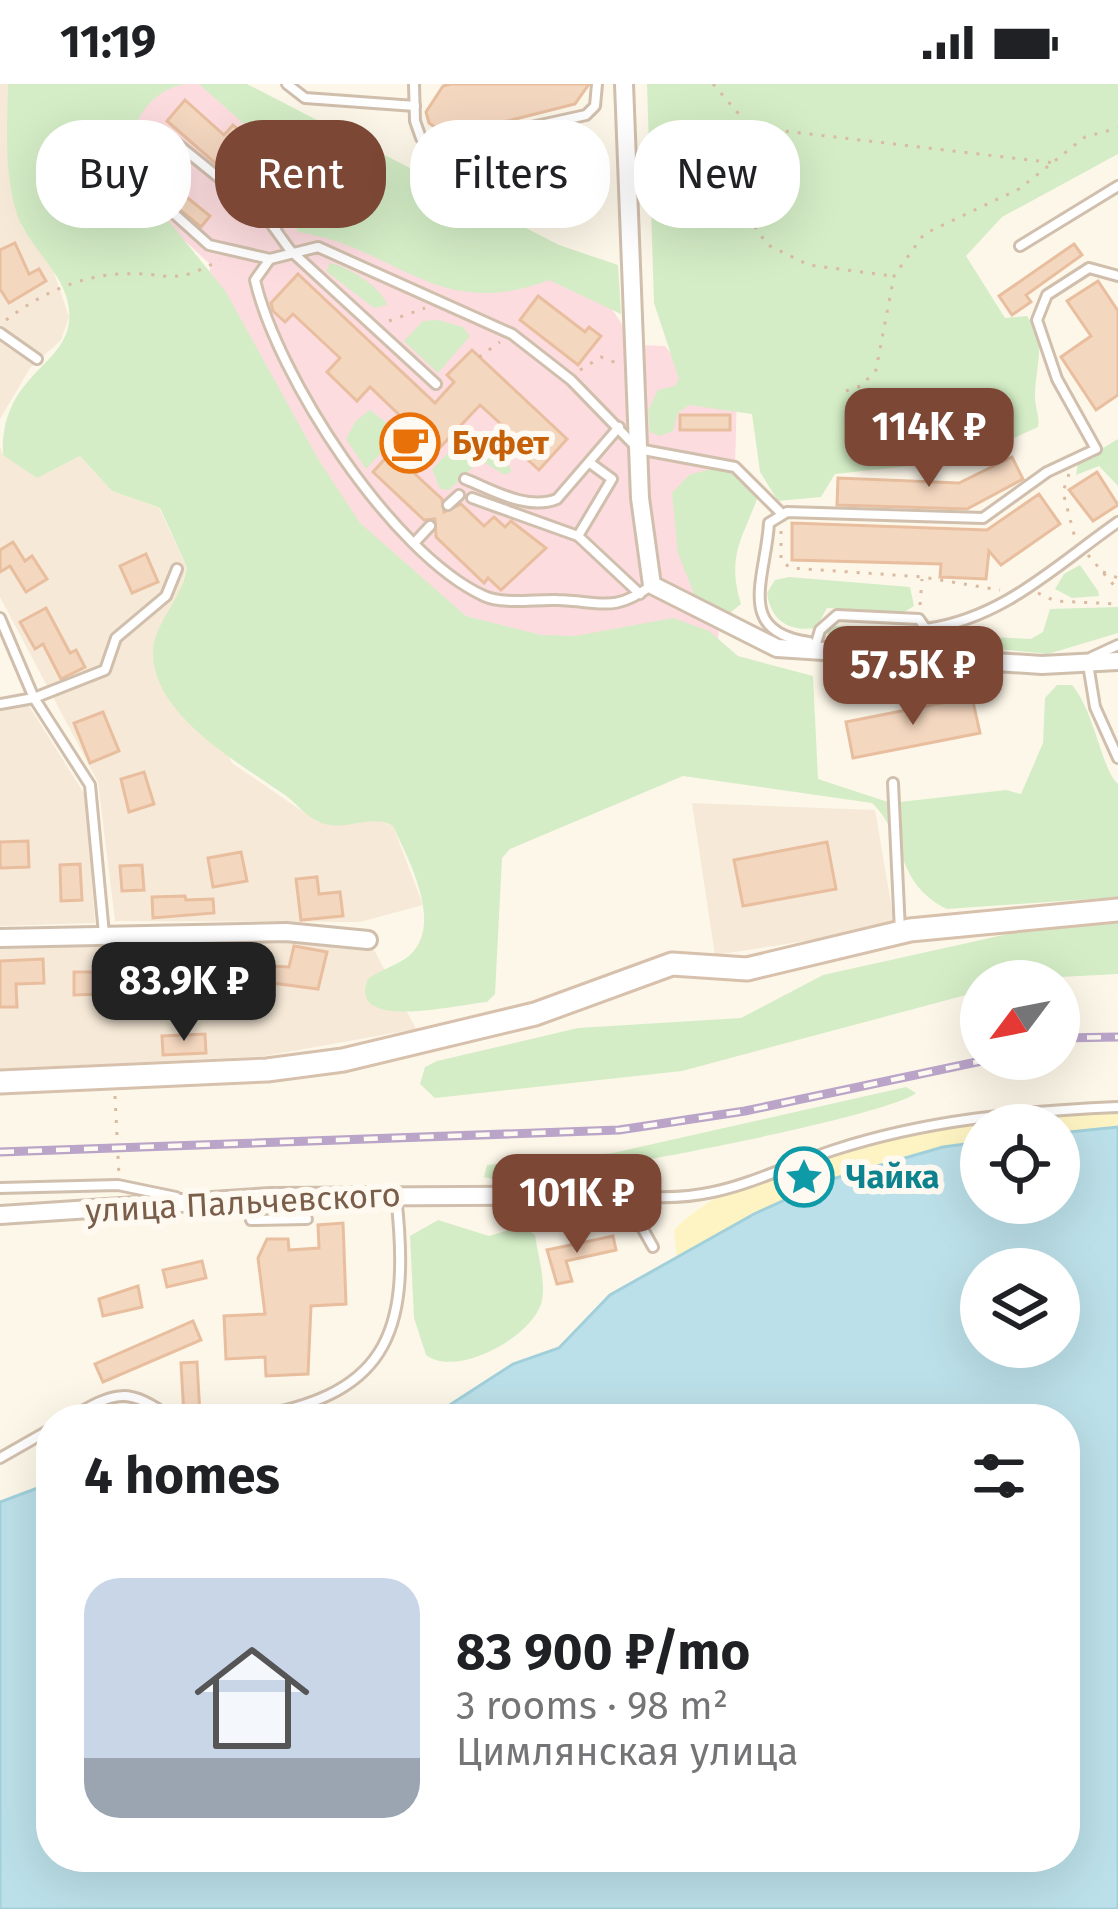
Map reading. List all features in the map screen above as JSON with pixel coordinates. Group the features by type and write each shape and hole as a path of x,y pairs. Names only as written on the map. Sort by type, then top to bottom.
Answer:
{"main road":[{"path":"0,1082 268,1070 343,1060 535,1014 672,964 747,969 901,932 1118,910"}],"street":[{"path":"625,84 646,590 762,644 1083,663 1118,661"},
{"path":"0,938 286,932 368,940"},
{"name":"улица Пальчевского","path":"0,1215 245,1199 629,1195"}],"lane":[{"path":"287,84 305,98 415,106"},
{"path":"414,84 422,138 441,147 586,115 595,106 597,84"},
{"path":"191,157 215,178"},
{"path":"1020,246 1118,186"},
{"path":"190,228 209,245 269,259"},
{"path":"277,228 290,250 436,384"},
{"path":"472,498 578,536 646,590 625,604 488,598 460,581 363,491 272,336 255,280 269,259 290,250 318,247 332,251 512,334 572,380 638,449 736,466 782,514"},
{"path":"1118,276 1089,268 1047,296 1037,320 1057,379 1096,449 1047,472 983,518 782,514 769,524 758,601 772,632 815,647 826,623 837,615 919,619 926,629 964,623 1028,590 1118,523"},
{"path":"0,329 37,358"},
{"path":"465,479 528,503 546,503 590,463 619,427"},
{"path":"578,536 612,479 590,463"},
{"path":"448,505 459,494"},
{"path":"416,541 430,526"},
{"path":"0,704 34,698 105,670 116,638 166,596 177,569"},
{"path":"0,618 34,698 90,785 104,935"},
{"path":"1118,645 1083,663 1095,707 1118,758"},
{"path":"892,783 901,932"},
{"path":"653,1247 629,1206 629,1195 677,1201 709,1196 835,1150 944,1123 1118,1107"},
{"path":"0,1188 118,1185 188,1202"},
{"path":"305,1404 329,1395 388,1345 398,1312 396,1195"},
{"path":"245,1199 251,1220 307,1219"},
{"path":"98,1404 133,1395 155,1404"},
{"path":"0,1458 36,1438"}],"path":[{"path":"713,84 744,120"},
{"path":"846,391 861,386 876,370 894,276 924,234 1019,189 1084,137 1118,128"},
{"path":"800,133 1057,163"},
{"path":"756,228 768,244 809,265 894,276"},
{"path":"0,329 33,300 87,280 107,275 176,280 211,265"},
{"path":"377,329 401,314 439,304"},
{"path":"479,357 512,334"},
{"path":"572,380 590,360 601,357 620,365 638,362"},
{"path":"782,514 784,566 999,588 1004,603"},
{"path":"1103,572 1118,578"},
{"path":"919,619 923,577"},
{"path":"1028,590 1055,601 1118,604"},
{"path":"116,1100 118,1185"}],"shaded area":[{"path":"0,84 8,84 7,142 22,227 51,264 69,317 61,340 30,368 0,419"},
{"path":"119,84 208,84 278,120 215,120 215,228 386,228 386,175 410,187 410,228 489,228 593,281 636,345 665,346 694,382 737,391 735,467 708,740 568,762 311,524 202,306 211,265 171,228 191,228 191,120 117,120"},
{"path":"0,447 3,455 43,475 80,456 112,491 159,508 187,567 175,608 161,627 232,763 318,822 374,819 393,826 423,905 360,922 115,921 98,782 0,597"},
{"path":"24,698 85,795 95,923 0,926 0,700"},
{"path":"692,803 875,810 895,927 715,955"},
{"path":"366,935 416,1029 265,1056 0,1069 0,947"}],"green space":[{"path":"8,84 184,84 155,98 138,120 36,120 36,228 174,228 226,292 318,459 360,523 466,616 541,635 575,636 673,618 709,631 738,656 813,676 818,779 891,803 1006,790 1021,794 1043,743 1045,698 1057,685 1072,685 1118,784 1118,897 947,909 918,886 872,803 683,776 510,849 502,858 495,994 487,1002 409,1012 373,1006 366,996 368,979 410,955 424,926 420,891 393,826 376,821 331,825 317,821 182,717 156,674 153,651 187,567 160,508 112,491 80,456 37,478 3,455 11,407 56,351 69,322 65,292 17,214 7,150"},
{"path":"199,84 247,84 317,120 240,120"},
{"path":"647,84 1118,84 1118,154 1002,217 966,256 1005,318 1027,316 1033,327 1039,346 1038,427 965,460 835,474 821,497 778,501 760,472 752,414 689,405 678,413 673,431 660,436 650,432 648,411 658,390 675,386 679,379 654,303 652,228 800,228 800,120 648,120"},
{"path":"386,156 410,168 410,228 526,228 618,265 621,314 549,280 510,291 446,288 333,240 295,228 386,228"},
{"path":"330,263 363,279 387,305 374,308 326,271"},
{"path":"423,321 463,327 470,336 438,373 404,341"},
{"path":"370,410 396,430 396,437 366,469 346,439 356,421"},
{"path":"476,436 498,449 512,471 505,475 480,460 449,490 440,489 432,469 462,439"},
{"path":"1118,439 1118,486 1099,466 1076,475 1078,463"},
{"path":"711,469 739,475 758,496 736,559 741,604 730,613 696,599 678,553 672,493 689,475"},
{"path":"1080,565 1099,596 1072,598 1055,589 1064,574"},
{"path":"789,577 910,587 914,606 904,612 827,608 816,628 798,628 777,617 767,593 775,580"},
{"path":"1118,607 1118,633 1048,654 940,643 948,635 1031,639 1043,632 1050,609"},
{"path":"835,626 903,630 909,638 830,638 827,632"},
{"path":"1118,923 1118,974 1080,976 1080,960 960,960 960,997 682,1071 435,1098 420,1084 425,1067 437,1061 578,1028 741,1018 823,975 1040,927"},
{"path":"906,1087 916,1093 776,1134 561,1173 484,1177 487,1165 613,1153"},
{"path":"438,1220 489,1236 523,1226 535,1235 543,1279 541,1304 523,1330 491,1351 455,1362 426,1355 414,1318 410,1236"}],"sand":[{"name":"Чайка","path":"1118,1103 1118,1127 1080,1131 1080,1104 1052,1104"},
{"name":"Чайка","path":"960,1120 960,1145 900,1158 823,1184 677,1257 674,1230 707,1204 800,1161"}],"water":[{"path":"1118,1127 1118,1909 0,1909 0,1502 36,1489 36,1872 1080,1872 1080,1404 451,1404 513,1364 559,1348 610,1295 754,1214 829,1180 960,1145 960,1224 1080,1224 1080,1131"}],"building":[{"path":"589,84 575,104 512,120 428,120 426,112 443,86"},
{"path":"185,100 215,127 215,163 191,142 191,120 168,120"},
{"path":"191,201 210,216 201,227 191,219"},
{"path":"15,243 29,274 39,269 46,281 9,303 0,289 0,250"},
{"path":"1074,244 1082,255 1026,295 1031,302 1012,315 999,296"},
{"path":"298,274 435,403 454,382 447,375 472,350 567,439 539,470 517,450 523,444 480,405 415,474 442,499 444,512 461,504 484,526 494,517 505,527 511,521 546,548 501,590 488,578 484,583 436,537 435,519 424,520 373,472 413,428 370,387 357,401 327,372 340,358 293,314 285,322 273,311 271,303"},
{"path":"1098,281 1118,311 1118,395 1096,410 1061,357 1091,336 1067,301"},
{"path":"538,296 585,332 589,327 601,336 578,365 520,320"},
{"path":"680,415 730,415 730,430 680,430"},
{"path":"1012,457 1023,479 967,509 837,505 838,478 959,483"},
{"path":"1097,472 1118,505 1093,521 1069,490"},
{"path":"1039,494 1060,524 1001,565 989,551 986,579 940,577 941,564 792,560 792,523 987,530"},
{"path":"13,542 25,561 32,556 47,579 26,592 10,566 0,572 0,550"},
{"path":"146,554 158,582 132,593 120,566"},
{"path":"46,608 70,653 76,650 85,667 61,679 43,644 35,649 20,622"},
{"path":"972,697 980,733 853,758 846,722"},
{"path":"103,712 119,751 90,763 74,723"},
{"path":"144,772 154,804 129,812 121,779"},
{"path":"28,841 29,867 0,868 0,842"},
{"path":"827,842 836,889 743,906 734,860"},
{"path":"241,852 247,881 213,887 208,858"},
{"path":"80,864 82,900 61,901 60,865"},
{"path":"142,865 144,890 122,891 120,866"},
{"path":"317,877 319,894 340,892 343,916 301,920 296,879"},
{"path":"185,896 186,900 213,899 214,913 153,918 152,897"},
{"path":"218,946 219,962 233,962 232,975 198,973 198,981 176,982 176,1006 155,1007 154,989 125,990 124,959 153,958 153,948"},
{"path":"294,946 327,952 318,989 272,983 272,993 248,992 249,965 289,967"},
{"path":"43,959 44,983 16,984 17,1007 0,1007 0,961"},
{"path":"74,972 101,972 102,994 74,995"},
{"path":"205,1034 206,1053 163,1055 162,1036"},
{"path":"343,1223 346,1304 311,1306 308,1374 266,1376 265,1357 226,1359 224,1316 265,1314 258,1258 267,1239 288,1239 289,1250 319,1248 318,1225"},
{"path":"613,1236 616,1250 566,1261 572,1281 557,1284 547,1250"},
{"path":"202,1261 206,1278 167,1287 163,1270"},
{"path":"138,1286 142,1307 103,1316 99,1299"},
{"path":"193,1321 201,1340 103,1382 95,1364"},
{"path":"197,1362 199,1404 183,1404 181,1363"}],"railway":[{"path":"1080,1038 1118,1037"},
{"path":"0,1152 619,1130 745,1111 960,1066"}],"place":[{"name":"Буфет","path":"410,443"},
{"name":"Чайка","path":"804,1177"}]}
